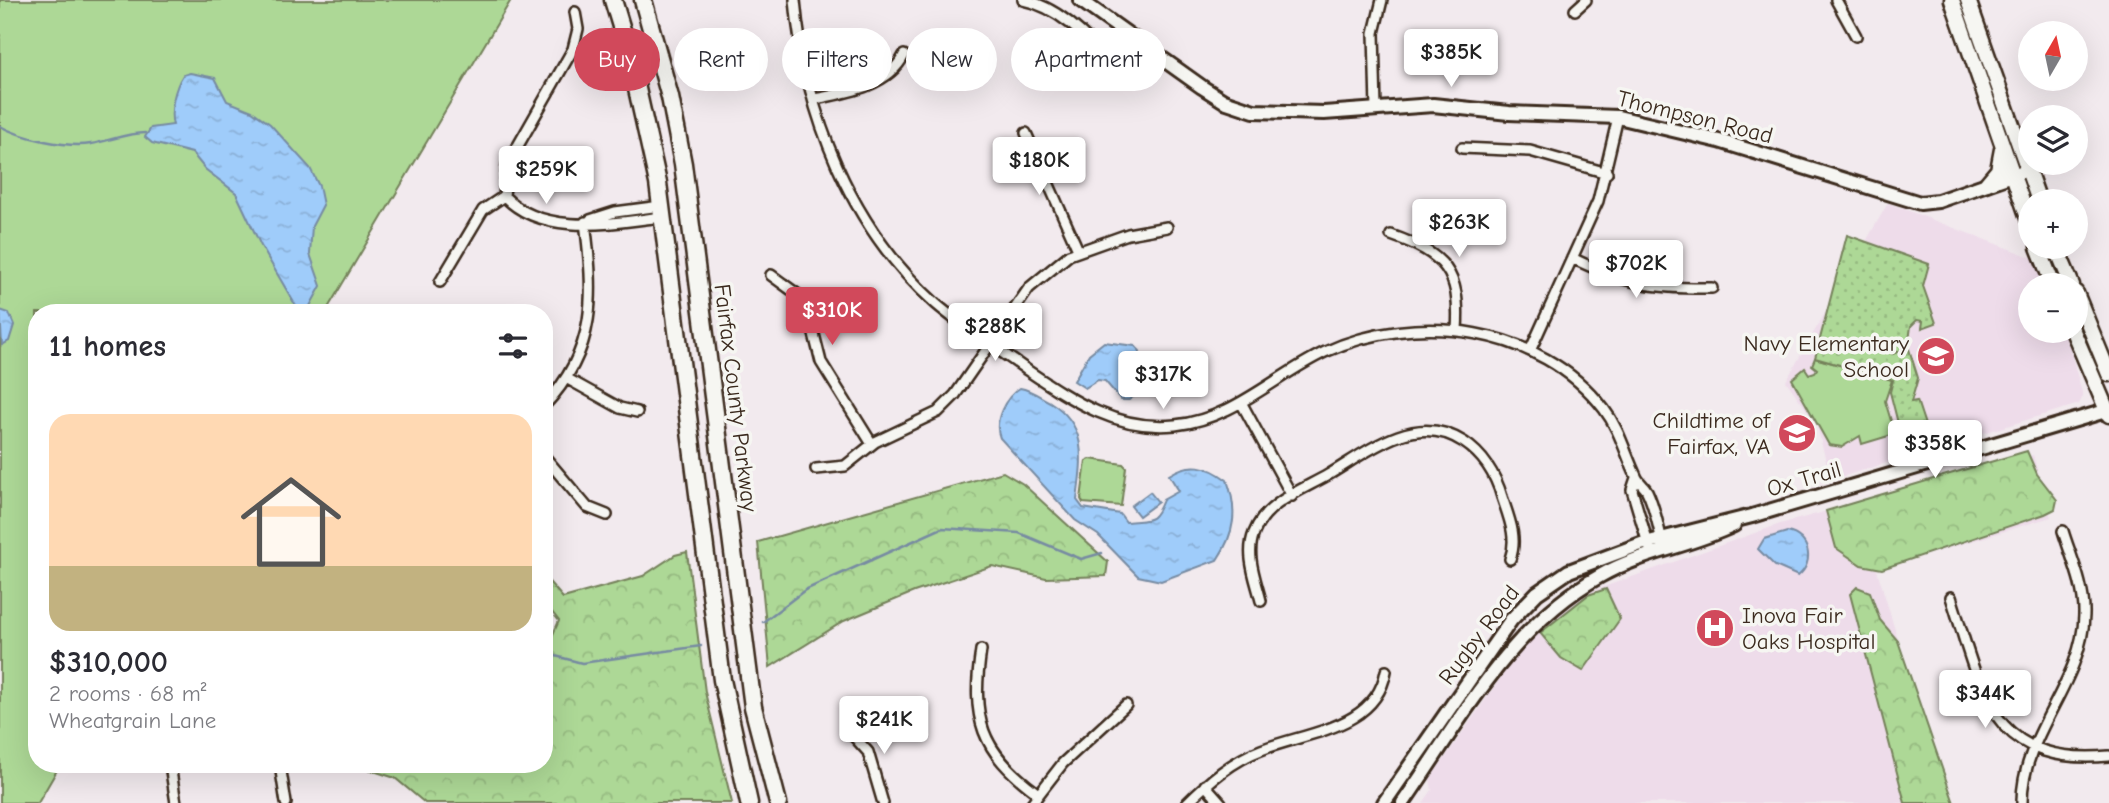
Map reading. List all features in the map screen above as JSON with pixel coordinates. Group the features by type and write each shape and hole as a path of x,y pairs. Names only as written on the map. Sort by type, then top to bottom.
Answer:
{"highway":[{"path":"613,0 645,123 661,211 722,680 749,803"},
{"name":"Fairfax County Parkway","path":"643,0 670,97 683,163 753,707 778,803"}],"main road":[{"name":"Thompson Road","path":"1080,0 1202,87 1239,107 1291,114 1433,105 1509,113 1618,117 1719,141 1910,202 1929,203 2018,172"},
{"path":"1952,0 2018,190"},
{"path":"1968,0 2018,144"},
{"path":"1987,183 1998,170 2003,148"},
{"path":"2088,322 2109,374"},
{"path":"2078,343 2108,412"},
{"name":"Ox Trail","path":"1649,548 1715,534 1752,516 2108,412"},
{"name":"Rugby Road","path":"1384,803 1524,604 1569,570 1649,548"},
{"name":"Rugby Road","path":"1403,803 1499,665 1542,616 1601,575 1649,548"}],"street":[{"path":"795,0 815,99 836,167 876,236 906,274 936,304 1084,408 1129,423 1160,426 1189,423 1242,404 1304,363 1345,344 1388,333 1457,330 1530,351 1575,379 1604,409 1627,449 1636,478 1646,488 1663,544"},
{"path":"1023,0 1041,5 1071,28"},
{"path":"1376,109 1374,33 1382,0"},
{"path":"1576,10 1586,0"},
{"path":"1836,0 1856,36"},
{"path":"504,196 507,164 573,49 578,29 575,12"},
{"path":"815,99 857,89 887,75 904,55"},
{"path":"1530,351 1607,173 1618,117"},
{"path":"1026,133 1078,250"},
{"path":"1462,148 1530,151 1607,173"},
{"path":"504,196 521,211 544,220 585,222 615,212 661,211"},
{"path":"440,282 482,210 504,196"},
{"path":"553,394 566,378 580,352 591,312 592,290 585,222"},
{"path":"816,469 845,466 872,444 938,412 955,395 1029,288 1049,269 1078,250 1167,226"},
{"path":"1391,236 1427,249 1447,268 1458,298 1457,330"},
{"path":"1572,258 1609,276 1646,286 1712,288"},
{"path":"771,275 797,294 807,306 821,362 872,444"},
{"path":"566,378 620,408 637,412"},
{"path":"1242,404 1292,496"},
{"path":"1261,601 1251,557 1252,537 1267,512 1397,436 1424,430 1444,433 1469,444 1494,472 1513,534 1510,559"},
{"path":"553,467 587,508 607,515"},
{"path":"1636,478 1632,490 1649,548"},
{"path":"2022,803 2025,767 2077,655 2083,632 2083,597 2063,531"},
{"path":"1951,597 1985,700 1997,722 2012,735 2072,758 2109,756"},
{"path":"981,650 976,695 985,736 1003,766 1037,793"},
{"path":"1187,803 1226,768 1260,750 1339,726 1375,699 1384,685 1386,671"},
{"path":"1032,803 1037,793 1075,751 1126,705"},
{"path":"850,732 868,752 883,803"},
{"path":"171,773 176,803"},
{"path":"281,773 286,803"},
{"path":"1205,785 1221,803"}],"shaded area":[{"name":"Navy Elementary School","path":"1888,203 2018,252 2018,259 2044,262 2047,273 2018,273 2018,343 2068,343 2083,396 2079,404 1831,480 1816,423 1786,381"},
{"name":"Inova Fair Oaks Hospital","path":"2033,455 2051,517 1877,570 1947,803 1423,803 1432,790 1430,779 1529,637 1570,599 1780,524"}],"green space":[{"path":"0,0 511,0 330,304 28,304 28,773 55,773 38,803 0,803"},
{"path":"1847,235 1929,264 1923,286 1936,323 1922,328 1923,321 1917,320 1911,326 1908,348 1891,354 1909,349 1918,378 1911,402 1917,401 1926,428 1901,435 1890,392 1893,380 1815,358"},
{"path":"1815,358 1892,380 1885,401 1895,434 1862,444 1860,436 1842,447 1829,445 1792,379 1805,368 1809,374 1815,372 1817,369 1812,365"},
{"path":"2027,451 2037,474 2057,500 2055,509 1882,569 1861,565 1836,548 1826,511"},
{"path":"1090,459 1123,464 1126,467 1121,506 1083,503 1081,499 1086,461"},
{"path":"1003,472 1023,484 1108,562 1106,576 1046,578 992,566 914,592 844,621 770,667 758,542"},
{"path":"687,552 705,692 732,803 425,803 395,778 380,773 553,773 553,634 559,621 553,613 553,586 563,598 643,576 675,555"},
{"path":"1857,587 1870,592 1880,620 1898,641 1954,803 1905,803 1850,594"},
{"path":"1606,589 1620,619 1583,671 1561,658 1540,633 1588,595"}],"water":[{"path":"190,73 215,78 227,101 252,111 270,124 310,168 319,186 323,205 312,226 310,254 321,286 311,304 295,304 261,246 236,193 205,169 192,153 152,143 145,137 151,128 173,125 172,106 183,75"},
{"path":"0,310 9,313 14,325 9,341 2,345"},
{"path":"1104,342 1135,346 1140,351 1134,396 1129,400 1121,400 1105,381 1098,380 1085,388 1074,381 1089,354"},
{"path":"1020,388 1032,392 1063,411 1077,433 1081,458 1077,500 1083,508 1120,514 1126,522 1145,520 1156,514 1163,500 1179,491 1169,475 1177,471 1191,466 1205,468 1227,480 1233,502 1233,522 1228,540 1217,560 1161,581 1138,576 1098,535 1075,520 1000,438 999,417 1010,397"},
{"path":"1150,492 1158,502 1139,516 1131,506"},
{"path":"1787,532 1801,539 1808,551 1807,564 1798,576 1775,566 1758,549 1764,539"}],"waterway":[{"path":"0,126 32,138 70,145 91,144 145,133"},
{"path":"763,622 805,590 942,528 1019,533 1081,559 1102,553"},
{"path":"553,655 582,663 701,646"}],"place":[{"name":"Navy Elementary School","path":"1936,356"},
{"name":"Childtime of Fairfax, VA","path":"1797,433"},
{"name":"Inova Fair Oaks Hospital","path":"1715,628"}]}
